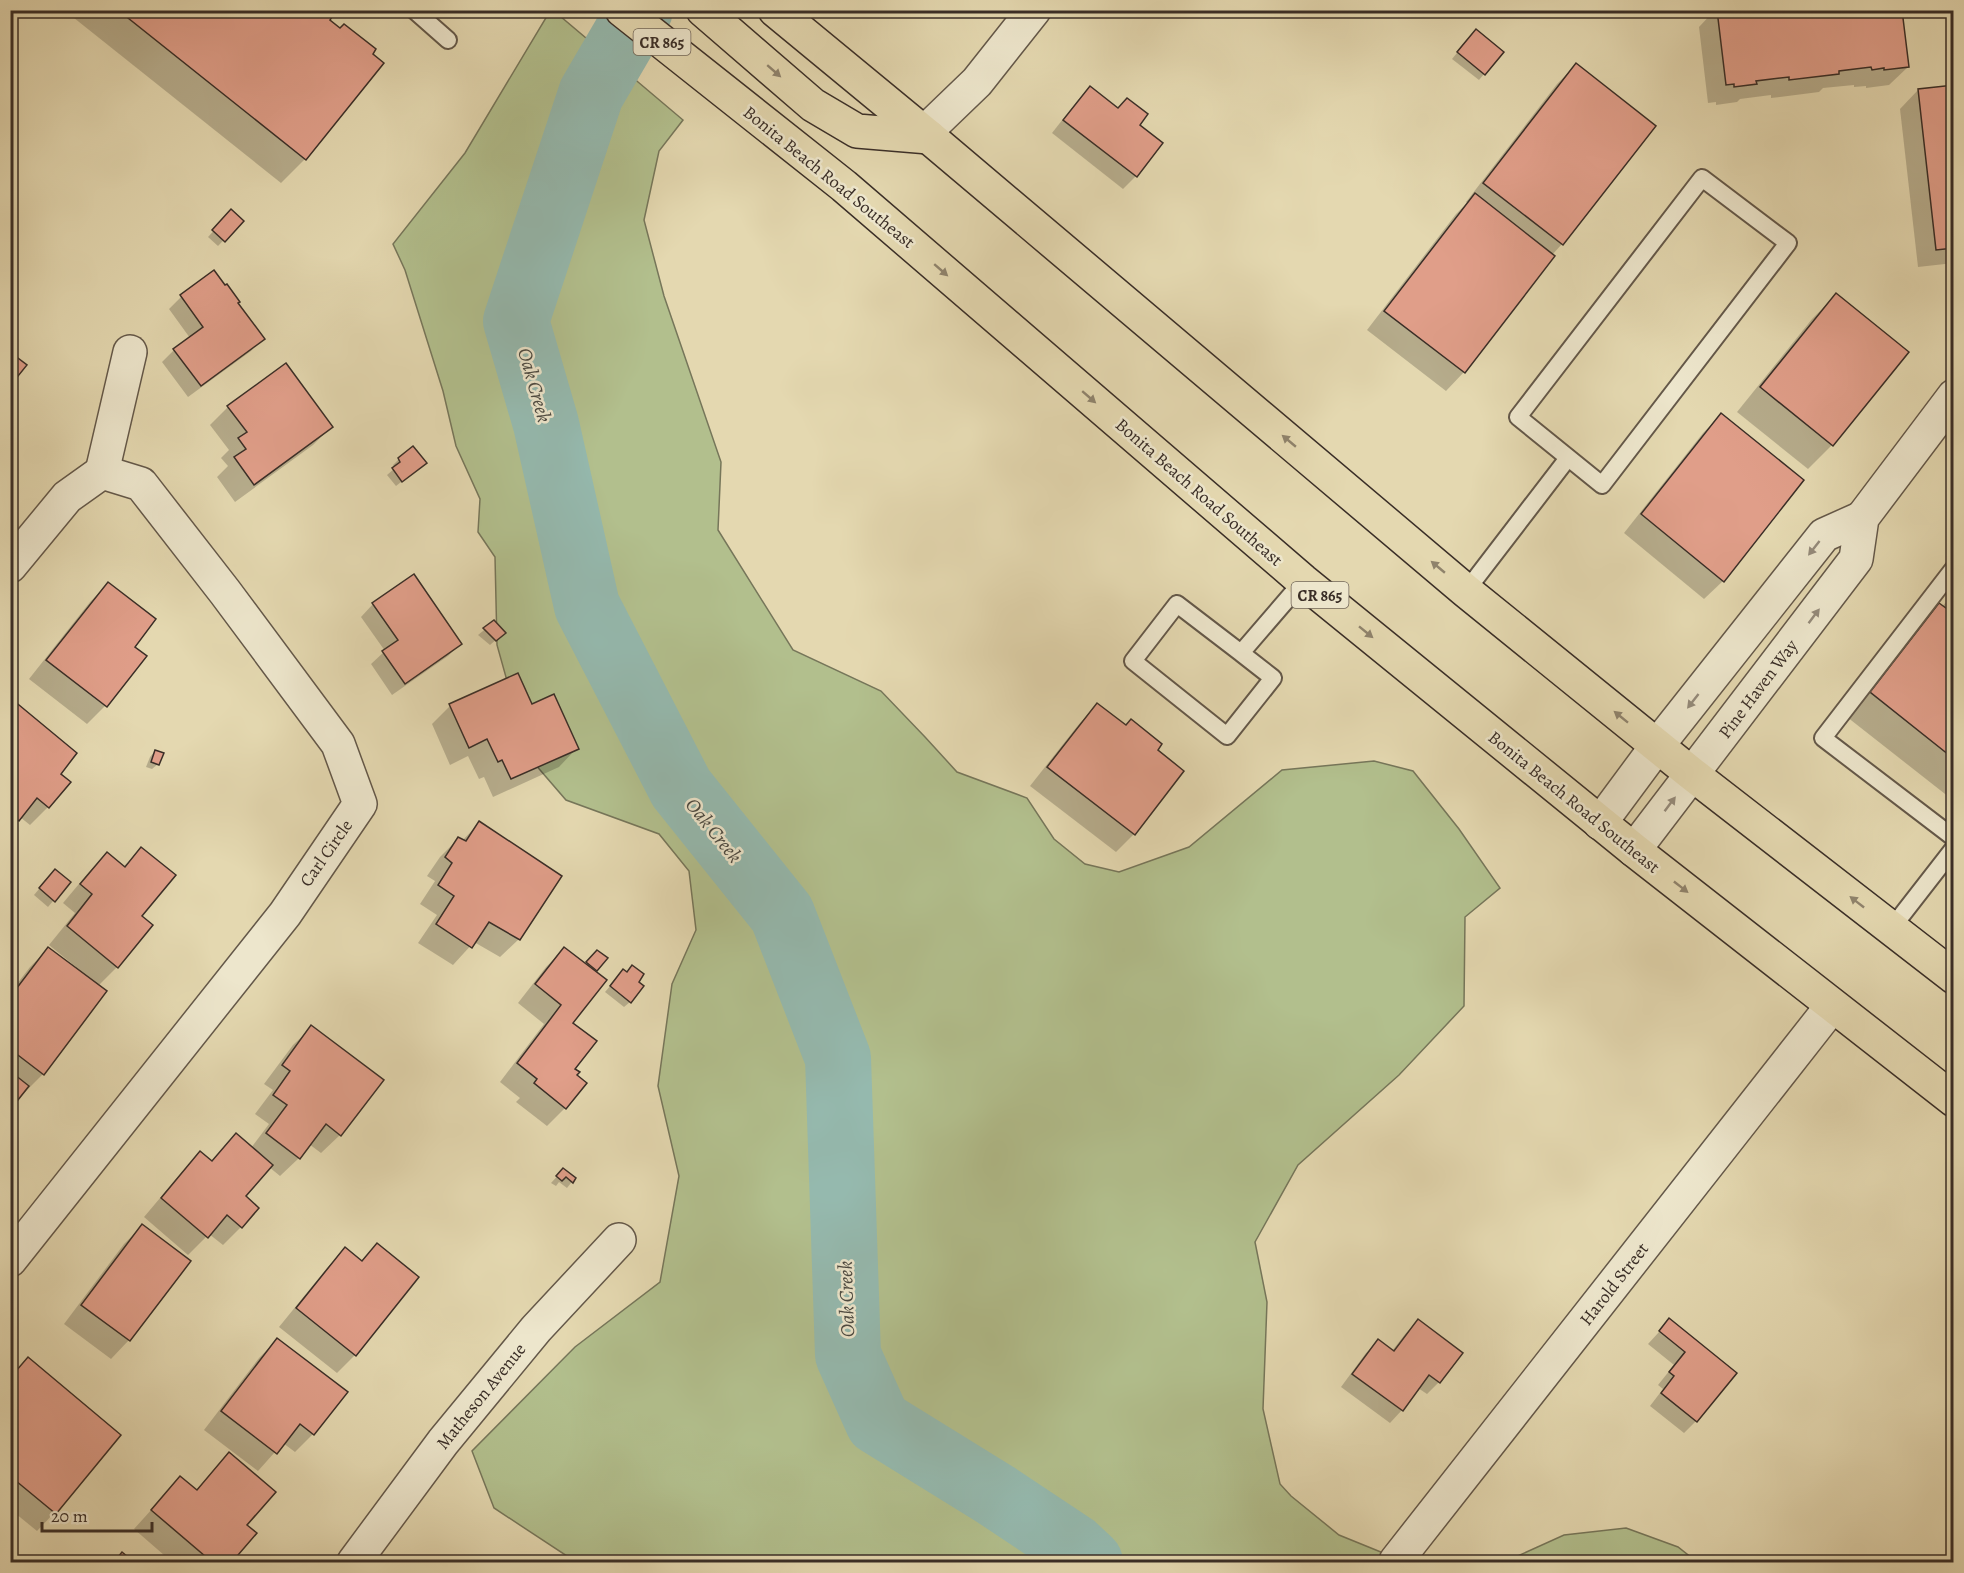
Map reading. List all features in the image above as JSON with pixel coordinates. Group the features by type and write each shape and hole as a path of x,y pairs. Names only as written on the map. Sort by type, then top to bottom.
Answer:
{"main road":[{"name":"Bonita Beach Road Southeast","path":"622,10 843,186 1303,581 1600,823 1953,1100"},
{"path":"703,10 813,105 857,131 926,135"},
{"path":"775,10 1466,591 1692,774 1953,977"}],"street":[{"path":"926,135 977,82 1034,10"},
{"path":"10,566 67,497 102,472 130,352"},
{"name":"Pine Haven Way","path":"1634,850 1856,560 1862,518 1953,396"},
{"name":"Carl Circle","path":"10,1260 285,914 360,804 338,744 225,592 141,484 102,472"},
{"name":"Pine Haven Way","path":"1600,823 1824,535 1862,518"},
{"name":"Harold Street","path":"1396,1561 1832,1006"},
{"name":"Matheson Avenue","path":"354,1563 443,1442 536,1329 619,1240"}],"lane":[{"path":"414,10 448,40"},
{"path":"1702,178 1788,243 1602,485 1568,458 1518,417 1702,178"},
{"path":"1466,591 1568,458"},
{"path":"1953,568 1823,738 1953,838"},
{"path":"1241,653 1303,581"},
{"path":"1178,604 1241,653 1273,678 1227,736 1133,661 1178,604"},
{"path":"1891,929 1953,848"}],"green space":[{"path":"550,11 554,11 683,120 659,151 644,220 664,296 721,462 718,530 793,650 881,691 957,772 1027,798 1054,839 1085,864 1119,872 1189,847 1282,770 1374,761 1413,771 1459,829 1500,888 1465,917 1464,1006 1399,1075 1298,1165 1255,1242 1267,1302 1263,1409 1280,1484 1291,1496 1339,1535 1398,1559 1413,1562 576,1562 494,1508 472,1451 575,1347 660,1282 679,1176 658,1086 672,984 696,930 689,871 659,834 566,800 528,756 497,645 495,557 478,532 480,499 456,446 443,391 405,270 393,244 465,153"},
{"path":"1626,1528 1678,1547 1697,1562 1496,1562 1511,1559 1564,1535"}],"building":[{"path":"118,10 324,10 332,17 330,20 340,28 344,24 376,49 373,54 384,63 306,160"},
{"path":"1717,10 1902,10 1909,67 1872,70 1871,67 1839,71 1839,74 1756,81 1757,84 1734,87 1734,84 1726,85"},
{"path":"1476,29 1504,52 1485,75 1457,52"},
{"path":"1576,63 1656,126 1563,245 1483,183"},
{"path":"1954,85 1954,248 1936,250 1918,89"},
{"path":"1090,86 1118,108 1127,98 1148,114 1140,125 1163,143 1137,177 1063,120"},
{"path":"1475,193 1555,256 1465,373 1384,311"},
{"path":"231,209 244,221 225,242 212,230"},
{"path":"214,270 225,285 227,284 265,339 201,386 173,349 203,327 180,295"},
{"path":"1836,293 1909,352 1833,446 1760,387"},
{"path":"10,352 27,365 10,386"},
{"path":"286,363 333,427 254,485 234,457 246,449 238,438 247,432 227,406"},
{"path":"1721,413 1804,480 1724,582 1641,514"},
{"path":"413,446 427,463 402,482 392,468 400,462 398,458"},
{"path":"414,574 462,644 405,684 382,651 398,640 372,603"},
{"path":"108,582 156,619 135,647 147,656 107,707 46,660"},
{"path":"1939,603 1954,614 1954,759 1870,692"},
{"path":"494,620 506,633 496,641 483,628"},
{"path":"518,673 532,704 554,694 579,749 511,779 502,760 498,762 487,739 469,748 449,704"},
{"path":"13,700 77,753 61,774 71,782 49,808 37,798 19,821 10,814 10,703"},
{"path":"1097,703 1126,725 1131,719 1162,744 1158,750 1184,771 1135,835 1047,767"},
{"path":"155,750 164,753 159,765 151,762"},
{"path":"479,821 562,876 520,940 489,922 472,948 436,924 454,896 438,885 452,863 445,857 458,837 466,841"},
{"path":"141,847 176,875 142,916 153,925 118,968 67,926 92,894 80,884 107,852 125,867"},
{"path":"55,869 71,882 55,902 39,888"},
{"path":"48,947 107,991 44,1075 10,1049 10,997"},
{"path":"564,947 607,980 573,1023 597,1041 575,1069 580,1072 577,1075 587,1083 566,1109 534,1083 537,1079 517,1063 561,1005 535,984"},
{"path":"597,950 608,958 597,971 586,962"},
{"path":"632,965 644,974 639,982 644,986 631,1003 610,986 623,969 627,972"},
{"path":"311,1025 384,1080 341,1136 326,1124 300,1159 266,1133 287,1105 273,1095 290,1071 282,1065"},
{"path":"10,1071 29,1086 10,1110"},
{"path":"236,1133 273,1165 246,1196 259,1208 242,1228 227,1215 208,1238 161,1198 200,1151 212,1161"},
{"path":"563,1168 576,1178 573,1183 566,1177 562,1181 556,1176"},
{"path":"142,1224 191,1261 130,1341 81,1305"},
{"path":"377,1243 419,1277 356,1356 296,1308 345,1247 362,1261"},
{"path":"1669,1318 1737,1373 1697,1422 1661,1393 1674,1376 1669,1372 1685,1352 1659,1331"},
{"path":"1418,1319 1463,1353 1440,1383 1429,1375 1403,1411 1352,1374 1378,1339 1394,1351"},
{"path":"277,1338 348,1392 314,1435 300,1424 277,1454 221,1411"},
{"path":"28,1357 121,1435 56,1514 10,1476 10,1378"},
{"path":"229,1452 276,1492 247,1525 257,1533 232,1562 212,1562 151,1510 180,1476 197,1490"},
{"path":"122,1552 134,1562 114,1562"}],"waterway":[{"name":"Oak Creek","path":"640,10 591,94 516,321 546,424 587,606 681,788 782,914 838,1058 848,1355 878,1422 996,1495 1074,1547 1090,1562"}]}
